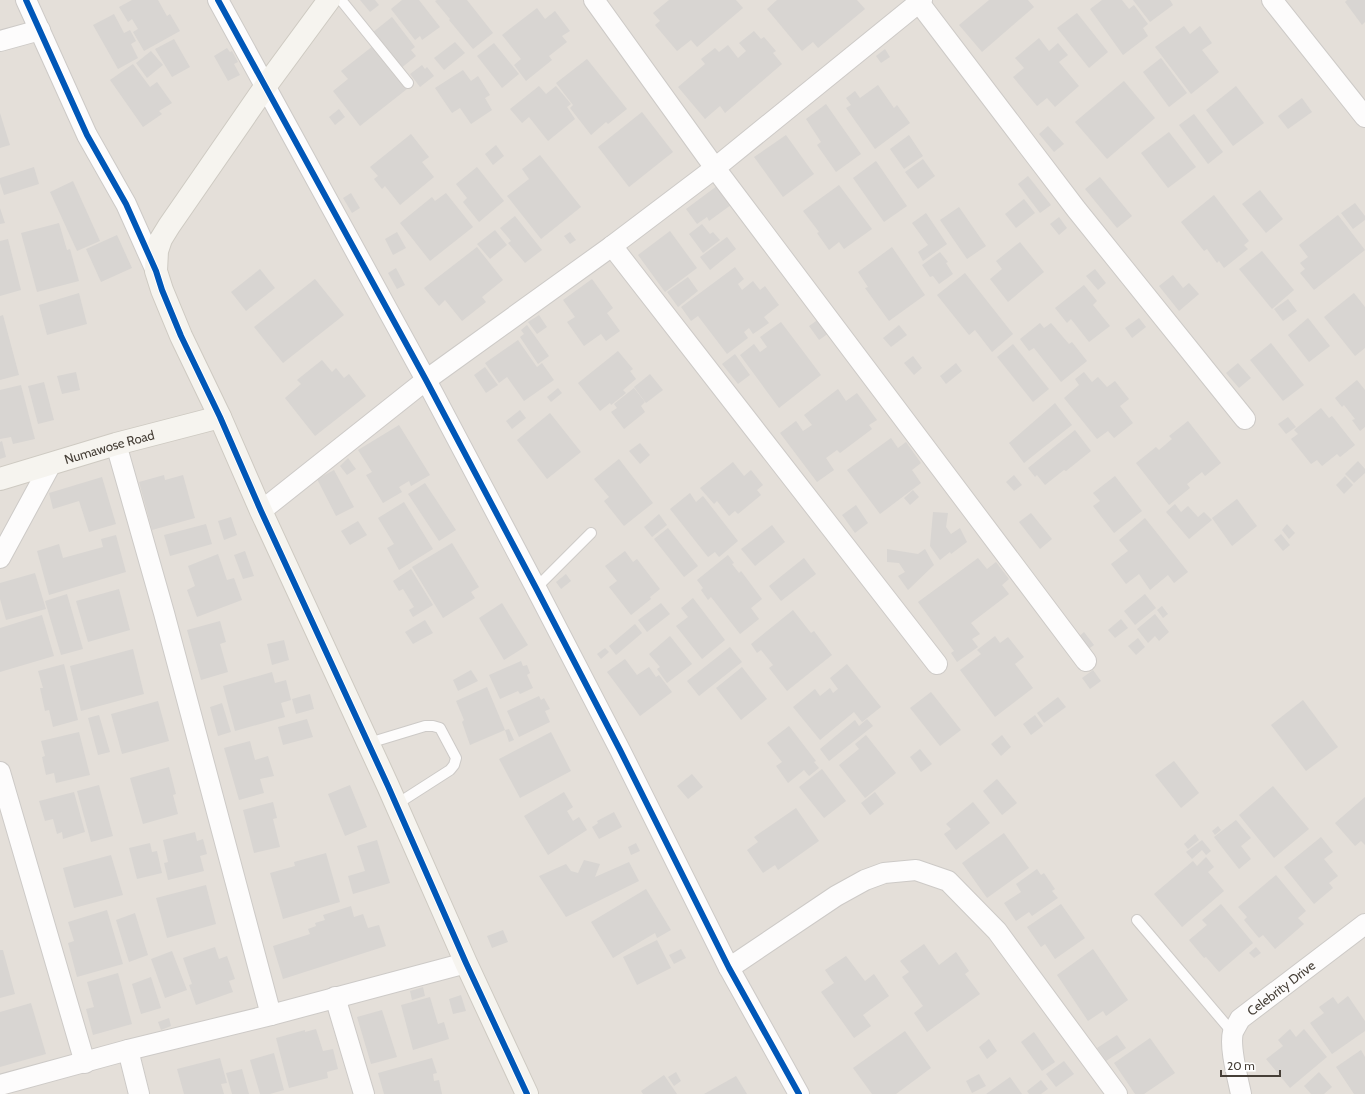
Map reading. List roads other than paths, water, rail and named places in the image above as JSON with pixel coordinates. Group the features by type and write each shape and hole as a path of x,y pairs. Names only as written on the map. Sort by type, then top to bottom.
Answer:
{"street":[{"path":"26,0 87,135 126,204 156,271 162,290 182,336 220,417 261,511 397,804 466,963 527,1094"},
{"path":"218,0 426,380 620,750 729,968 799,1094"},
{"path":"156,271 157,251 169,226 265,87 329,0"},
{"path":"594,0 714,168 1086,661"},
{"path":"1272,0 1365,117"},
{"path":"261,511 426,380 612,246 714,168 919,1 1076,209 1245,419"},
{"path":"0,41 40,30"},
{"path":"612,246 937,664"},
{"name":"Numawose Road","path":"0,479 116,444 220,417"},
{"path":"116,444 170,636 271,1015"},
{"path":"0,558 51,464"},
{"path":"0,772 85,1063"},
{"path":"729,968 836,896 865,880 884,873 916,870 948,881 997,931 1117,1094"},
{"name":"Celebrity Drive","path":"1233,1033 1240,1018 1365,924"},
{"path":"0,1085 128,1050 271,1015 466,963"},
{"path":"335,997 364,1094"},
{"path":"1233,1033 1235,1066 1242,1094"},
{"path":"128,1050 139,1094"}],"lane":[{"path":"341,0 408,83"},
{"path":"536,588 591,533"},
{"path":"369,743 425,726 432,726 440,728 456,758 454,765 450,770 397,804"},
{"path":"1137,920 1233,1033"}]}
